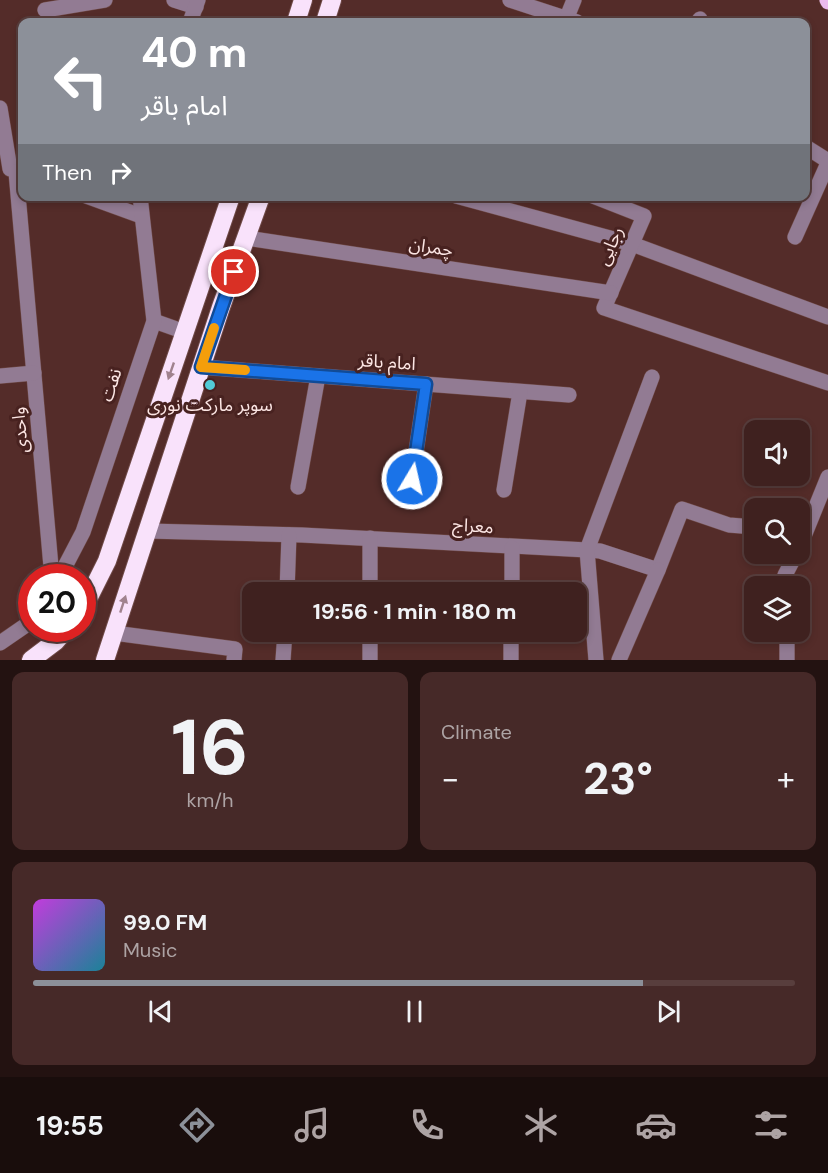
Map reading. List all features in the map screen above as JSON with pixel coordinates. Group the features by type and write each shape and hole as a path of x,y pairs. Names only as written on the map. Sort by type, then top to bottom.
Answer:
{"highway":[{"path":"297,18 303,0"},
{"path":"326,18 332,0"},
{"path":"96,583 107,561 229,201"},
{"path":"105,660 201,367 259,201"},
{"path":"31,660 55,642"}],"street":[{"path":"174,0 197,4 192,18"},
{"path":"510,0 561,18"},
{"path":"571,18 574,0"},
{"path":"45,11 97,1"},
{"name":"واحدی","path":"0,108 12,170 34,373 51,564"},
{"path":"795,237 828,162 810,150"},
{"path":"100,201 141,216"},
{"name":"نفت","path":"66,564 83,532 154,321 140,201"},
{"path":"474,201 632,244 828,317"},
{"name":"رجایی","path":"606,201 644,216 604,308 828,383"},
{"name":"چمران","path":"246,238 610,293"},
{"path":"154,321 185,332"},
{"name":"امام باقر","path":"201,367 569,395"},
{"path":"0,376 34,373"},
{"path":"298,488 318,376"},
{"path":"596,660 587,550 652,377"},
{"path":"412,479 426,384"},
{"path":"504,490 520,392"},
{"path":"810,515 828,477"},
{"path":"619,660 658,570 679,512 682,509 729,525 744,526"},
{"path":"810,524 828,522"},
{"name":"معراج","path":"148,531 370,538 512,548 587,550 658,570"},
{"path":"288,582 290,535"},
{"path":"370,538 370,582"},
{"path":"512,548 512,582"},
{"path":"0,643 18,631"},
{"path":"114,633 235,649 234,660"},
{"path":"283,660 284,642"},
{"path":"370,642 370,660"},
{"path":"511,642 511,660"},
{"path":"787,642 788,660"}],"slow traffic":[{"path":"214,328 201,367 245,370"}],"place":[{"name":"سوپر مارکت نوری","path":"210,385"}],"route":[{"path":"234,272 201,367 426,384 412,479"}]}
